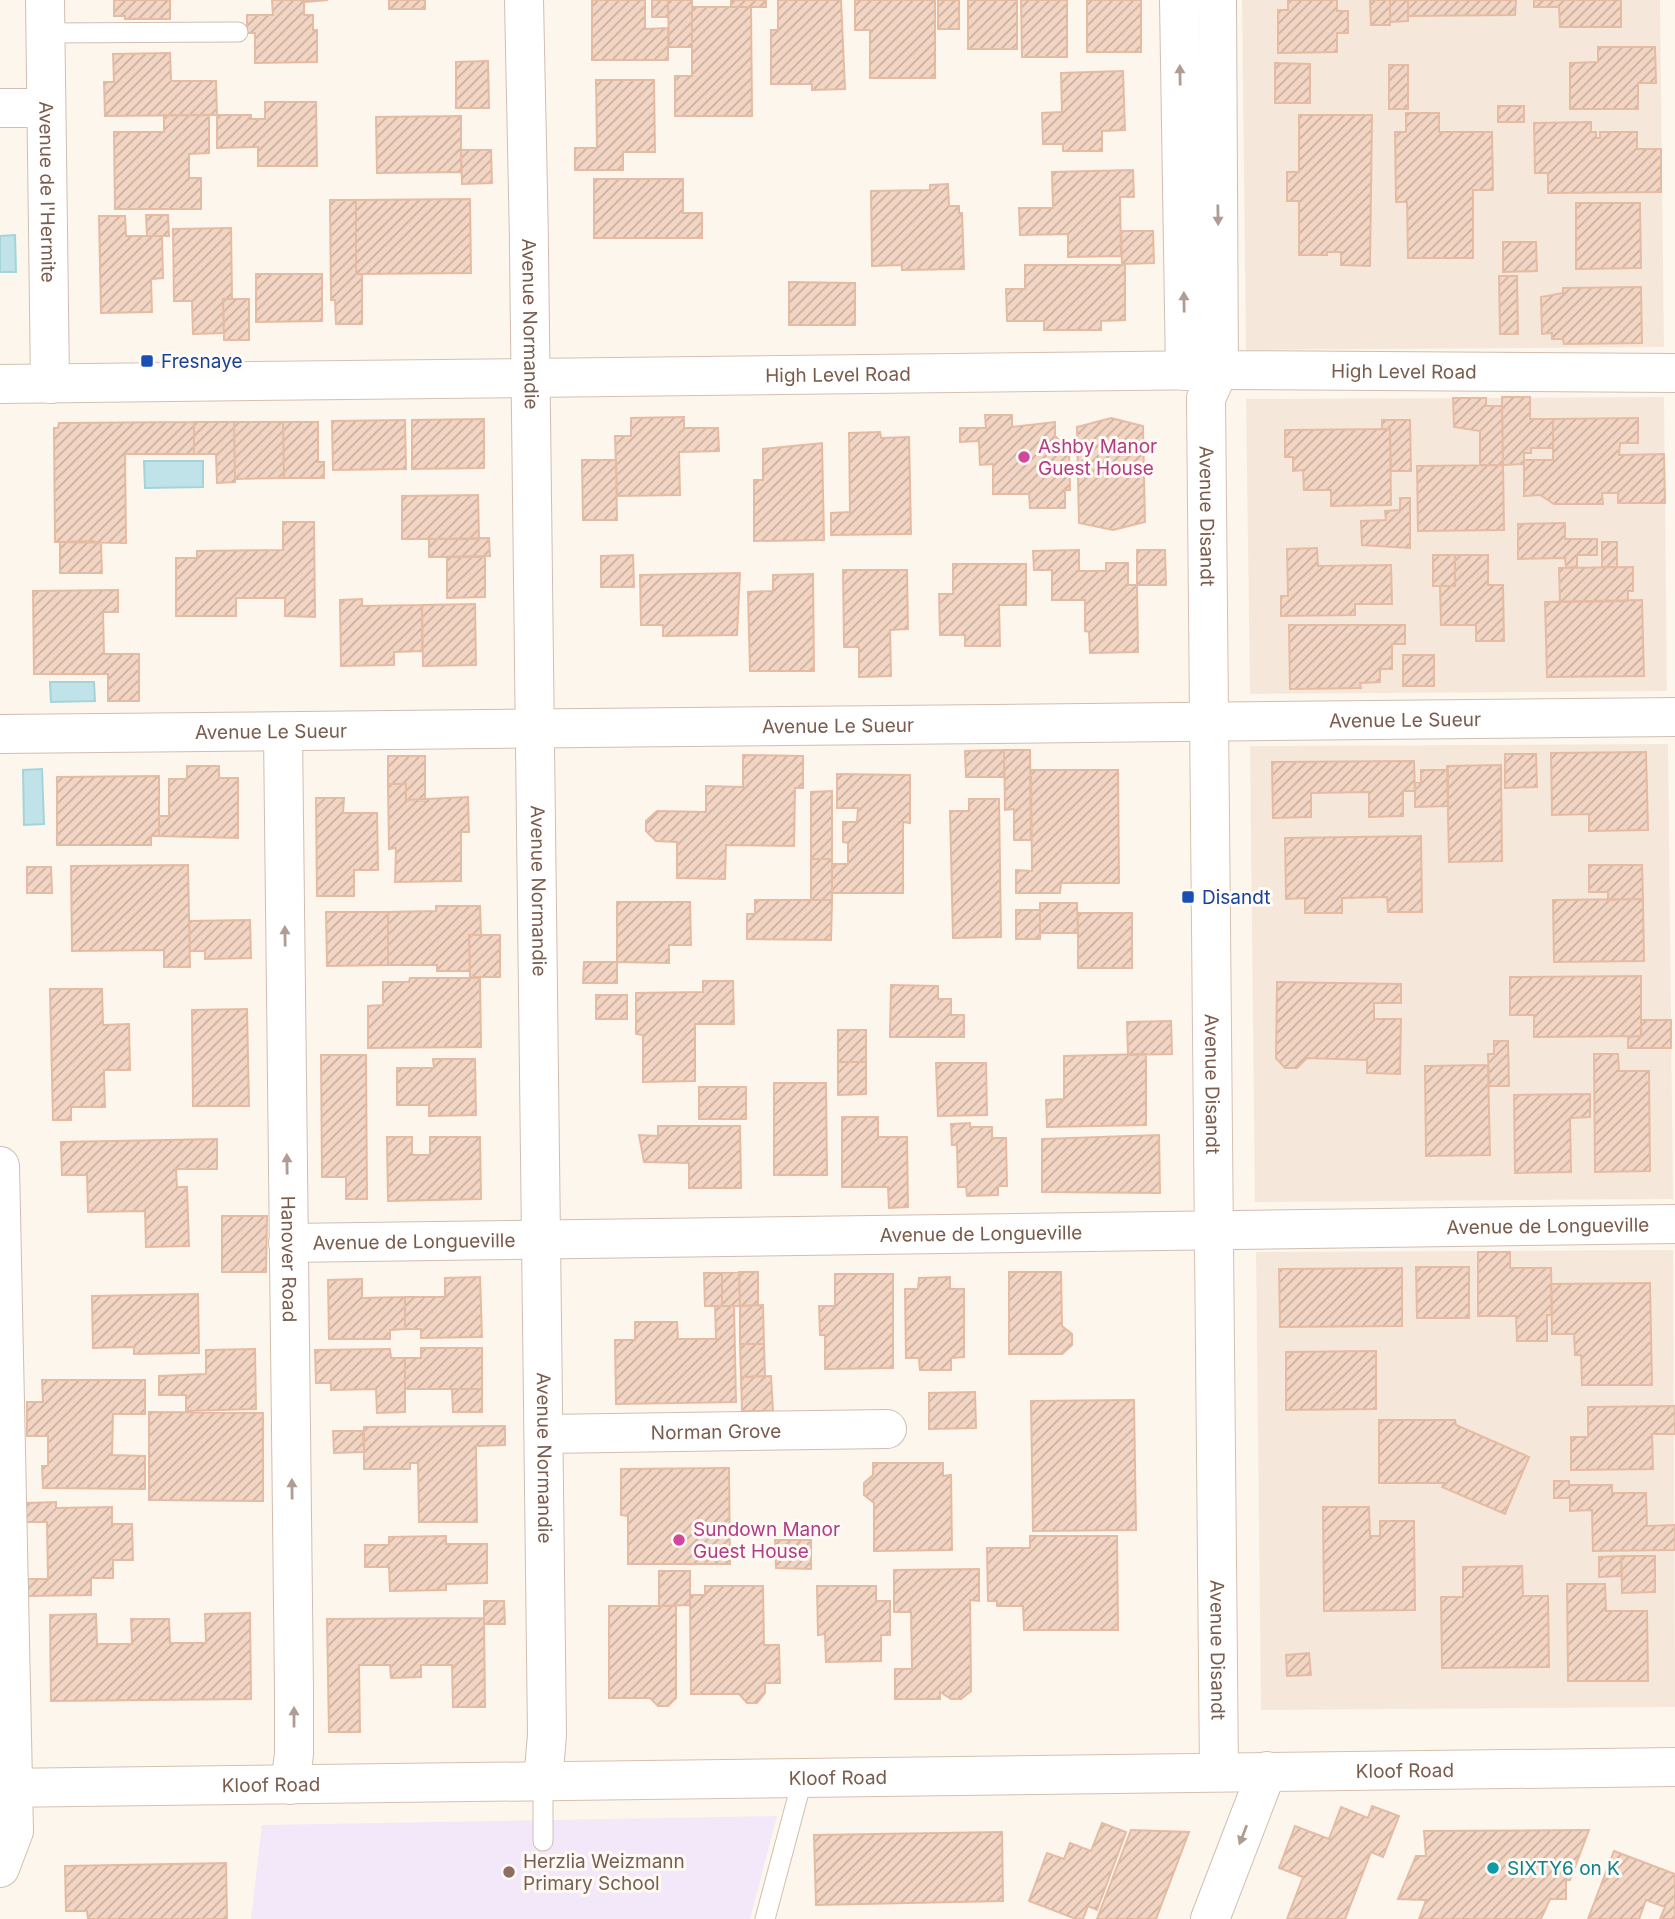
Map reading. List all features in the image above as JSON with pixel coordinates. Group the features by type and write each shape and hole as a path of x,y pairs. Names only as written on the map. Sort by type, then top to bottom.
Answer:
{"street":[{"name":"Avenue Normandie","path":"524,0 538,730 544,1239 547,1735 543,1782"},
{"name":"Avenue Disandt","path":"1179,0 1199,169 1209,720 1219,1772"},
{"name":"Avenue Disandt","path":"1199,169 1217,0"},
{"name":"Avenue de l'Hermite","path":"45,17 50,384"},
{"path":"0,108 46,108"},
{"name":"High Level Road","path":"0,384 531,379 1203,379 1675,373"},
{"name":"Avenue Le Sueur","path":"0,734 1675,717"},
{"name":"Hanover Road","path":"283,732 294,1690 294,1754 289,1785"},
{"path":"0,1167 6,1788 14,1831 0,1868"},
{"name":"Avenue de Longueville","path":"288,1243 1675,1224"},
{"name":"Norman Grove","path":"544,1434 887,1429"},
{"name":"Kloof Road","path":"6,1788 1675,1768"},
{"path":"1210,1919 1267,1771"}],"lane":[{"path":"45,17 239,32"},
{"path":"765,1919 803,1777"},
{"path":"543,1782 543,1841"}],"shaded area":[{"path":"1242,0 1660,0 1664,347 1246,350"},
{"path":"1664,397 1667,691 1250,694 1246,399"},
{"path":"1668,744 1673,1199 1255,1202 1250,746"},
{"path":"1673,1250 1675,1707 1261,1710 1256,1252"},
{"name":"Herzlia Weizmann Primary School","path":"777,1816 750,1919 251,1919 262,1825"}],"water":[{"path":"15,235 16,272 0,272 0,236"},
{"path":"144,461 203,461 203,487 145,488"},
{"path":"50,682 94,682 95,701 51,702"},
{"path":"42,769 44,824 24,825 23,770"}],"building":[{"path":"114,0 170,0 170,19 125,19 125,16 114,16"},
{"path":"272,0 328,0 304,2 304,15 313,15 313,30 317,30 317,62 255,63 255,33 247,33 247,15 273,15"},
{"path":"389,0 425,0 425,9 389,9"},
{"path":"592,0 645,0 645,29 668,28 668,60 592,60"},
{"path":"652,0 668,0 668,17 652,17"},
{"path":"668,0 692,0 692,47 669,47"},
{"path":"731,0 766,0 766,7 731,7"},
{"path":"778,0 841,0 845,89 812,90 812,84 771,84 771,30 778,30"},
{"path":"855,0 935,0 935,78 870,78 870,30 855,30"},
{"path":"938,0 959,0 959,29 938,29"},
{"path":"968,0 1017,0 1017,49 968,49"},
{"path":"1021,0 1067,0 1067,57 1022,57"},
{"path":"1087,0 1141,0 1141,52 1087,52"},
{"path":"1288,0 1337,0 1337,11 1348,11 1348,33 1337,33 1337,52 1278,53 1278,10 1288,10"},
{"path":"1370,0 1390,0 1390,25 1371,25"},
{"path":"1390,0 1408,0 1408,21 1390,22"},
{"path":"1408,0 1516,0 1515,15 1408,16"},
{"path":"1534,0 1621,0 1621,27 1560,27 1559,7 1534,7"},
{"path":"692,7 751,7 752,116 675,116 675,76 692,76"},
{"path":"1598,47 1655,47 1656,83 1638,83 1638,109 1570,109 1570,63 1598,62"},
{"path":"170,53 171,81 216,81 217,115 105,116 104,82 114,82 113,54"},
{"path":"488,61 489,108 456,108 456,62"},
{"path":"1275,63 1310,64 1310,103 1275,103"},
{"path":"1389,65 1408,65 1408,109 1389,109"},
{"path":"1123,71 1125,130 1102,131 1102,151 1063,151 1063,144 1043,144 1042,113 1062,112 1061,73"},
{"path":"596,80 654,80 655,152 623,152 623,170 575,170 575,148 597,148"},
{"path":"265,102 316,102 317,166 258,166 258,147 217,148 217,115 251,115 251,119 265,119"},
{"path":"1498,106 1524,106 1524,122 1498,122"},
{"path":"1406,113 1439,113 1439,132 1492,132 1493,190 1473,190 1473,258 1408,258 1407,202 1396,202 1395,132 1406,132"},
{"path":"164,115 209,115 209,153 189,154 189,178 201,178 201,209 115,209 114,132 164,132"},
{"path":"1299,115 1372,115 1370,266 1341,265 1341,252 1299,255 1299,201 1287,201 1287,172 1299,172"},
{"path":"461,116 461,172 377,173 376,117"},
{"path":"1591,122 1591,132 1596,132 1596,138 1600,138 1600,132 1637,132 1637,149 1661,149 1661,192 1548,193 1548,173 1535,173 1534,123"},
{"path":"461,150 491,150 492,183 462,184"},
{"path":"1133,170 1134,197 1120,197 1121,256 1068,257 1068,234 1020,235 1019,208 1053,208 1052,172"},
{"path":"594,179 683,179 683,213 702,213 702,238 594,238"},
{"path":"948,184 949,206 959,206 959,213 962,213 964,269 902,270 902,265 872,266 871,191 930,190 930,185"},
{"path":"470,199 471,273 356,274 356,200"},
{"path":"330,200 356,200 356,274 362,274 362,324 336,324 335,300 331,300"},
{"path":"1576,203 1640,203 1641,268 1576,269"},
{"path":"146,215 168,215 169,236 147,236"},
{"path":"99,216 125,216 126,236 162,236 163,278 151,279 152,312 101,313"},
{"path":"231,228 232,299 223,299 224,333 193,334 192,301 174,301 173,229"},
{"path":"1121,231 1153,231 1154,263 1122,264"},
{"path":"1503,242 1536,242 1537,271 1503,272"},
{"path":"1025,265 1125,265 1125,320 1101,321 1101,330 1044,330 1044,321 1007,321 1006,289 1025,289"},
{"path":"256,274 322,274 322,321 256,322"},
{"path":"1499,276 1517,276 1518,334 1500,334"},
{"path":"789,282 855,283 855,325 789,325"},
{"path":"1641,287 1642,343 1564,344 1563,339 1552,339 1552,333 1542,334 1541,297 1563,293 1563,288"},
{"path":"223,299 249,299 249,340 224,340"},
{"path":"1502,397 1530,397 1530,419 1553,419 1553,448 1531,448 1531,453 1524,453 1524,464 1503,465"},
{"path":"1453,398 1486,398 1486,406 1502,406 1503,465 1480,465 1480,431 1454,427"},
{"name":"Ashby Manor Guest House","path":"985,415 1012,415 1012,427 1055,422 1055,436 1069,450 1070,490 1065,490 1065,508 1030,508 1029,494 993,494 993,464 980,465 979,441 960,442 960,428 986,428"},
{"path":"684,417 684,428 718,428 719,451 679,452 680,495 617,496 615,436 631,436 631,418"},
{"path":"1111,418 1143,426 1145,522 1113,530 1079,523 1077,427"},
{"path":"1638,418 1638,443 1620,443 1619,455 1664,454 1665,503 1618,503 1618,493 1602,493 1603,504 1554,504 1540,495 1524,496 1524,460 1553,460 1553,419"},
{"path":"484,419 484,468 412,469 412,420"},
{"path":"405,420 406,469 333,470 332,421"},
{"path":"1382,420 1410,420 1411,471 1391,471 1390,429 1382,429"},
{"path":"194,422 194,454 125,454 126,543 55,542 54,428 58,428 59,423"},
{"path":"194,422 234,422 235,482 217,483 216,454 194,454"},
{"path":"234,422 283,422 284,478 235,479"},
{"path":"283,422 318,422 318,462 324,462 324,478 284,478"},
{"path":"1390,429 1391,505 1331,506 1331,490 1304,490 1303,470 1293,471 1293,457 1285,457 1285,430"},
{"path":"880,432 881,438 909,437 911,534 831,535 831,513 850,512 849,433"},
{"path":"822,443 824,540 754,541 754,480 763,480 763,449"},
{"path":"582,460 616,460 617,520 583,520"},
{"path":"1503,465 1504,530 1418,531 1417,466"},
{"path":"478,495 479,539 402,539 402,496"},
{"path":"1400,498 1410,498 1410,548 1362,545 1361,521 1386,520 1385,511 1400,510"},
{"path":"283,522 314,522 315,617 285,616 285,598 236,598 236,616 176,616 176,558 197,558 197,551 283,550"},
{"path":"1565,523 1565,539 1597,539 1597,555 1577,555 1577,567 1566,568 1565,558 1518,559 1518,524"},
{"path":"489,538 490,556 429,557 429,539"},
{"path":"93,541 101,544 102,573 60,573 60,542"},
{"path":"1602,542 1617,542 1617,567 1602,567"},
{"path":"1317,548 1318,566 1391,565 1392,604 1355,604 1355,615 1281,616 1281,596 1288,596 1287,549"},
{"path":"1079,550 1079,571 1106,571 1106,563 1128,563 1128,585 1137,585 1138,652 1090,653 1089,632 1085,631 1085,600 1052,600 1052,570 1034,570 1033,551"},
{"path":"1137,550 1165,550 1166,585 1137,585"},
{"path":"633,555 634,587 601,587 601,556"},
{"path":"1433,555 1455,555 1455,586 1433,586"},
{"path":"1455,555 1488,555 1488,585 1503,585 1504,641 1476,641 1476,625 1441,625 1440,586 1455,586"},
{"path":"447,557 485,557 485,597 447,598"},
{"path":"953,564 1026,564 1026,605 999,605 1000,646 965,646 965,635 940,635 939,594 953,594"},
{"path":"1633,567 1633,591 1628,591 1628,601 1560,602 1559,568"},
{"path":"843,570 907,570 908,629 890,630 891,676 859,677 859,647 844,647"},
{"path":"740,573 737,635 663,636 663,625 641,625 640,575"},
{"path":"813,574 814,671 750,671 748,592 773,591 773,575"},
{"path":"118,590 118,612 103,612 104,654 139,654 139,701 108,701 108,674 34,674 33,591"},
{"path":"362,599 362,606 422,605 422,651 394,652 394,665 341,666 340,600"},
{"path":"1642,600 1644,676 1547,677 1545,602"},
{"path":"475,604 476,665 423,666 422,605"},
{"path":"1289,625 1405,625 1405,644 1392,644 1392,669 1380,669 1380,682 1360,683 1361,688 1290,689"},
{"path":"1403,655 1434,655 1434,686 1403,686"},
{"path":"1004,750 1004,777 966,777 965,751"},
{"path":"1004,750 1030,750 1031,840 1014,840 1014,809 1005,810"},
{"path":"1646,752 1648,830 1589,831 1589,814 1552,815 1551,753"},
{"path":"1505,754 1536,754 1537,787 1505,788"},
{"path":"743,755 803,756 803,788 795,788 794,846 726,845 725,879 677,878 677,842 656,841 646,831 646,821 657,811 706,812 706,786 743,787"},
{"path":"388,756 425,756 425,801 406,800 406,784 388,784"},
{"path":"1414,761 1415,791 1403,791 1403,816 1369,817 1369,792 1311,793 1311,817 1273,818 1272,762"},
{"path":"1501,765 1502,861 1449,862 1447,766"},
{"path":"187,766 219,766 219,778 238,778 238,838 159,836 159,816 169,816 169,779 187,779"},
{"path":"1031,770 1118,770 1119,883 1061,883 1060,893 1016,893 1016,870 1032,871"},
{"path":"1421,770 1448,770 1448,806 1415,807 1415,782 1421,783"},
{"path":"837,774 910,775 910,823 903,822 903,893 832,893 832,864 848,864 848,843 843,842 843,822 857,822 858,808 837,808"},
{"path":"159,776 159,836 151,836 151,845 57,845 57,777"},
{"path":"388,784 406,784 406,800 468,797 469,832 461,832 461,881 395,882 396,848 389,849"},
{"path":"832,791 832,859 811,859 811,792"},
{"path":"316,798 344,798 343,813 377,813 378,870 354,870 354,896 317,896"},
{"path":"969,799 999,799 1001,937 953,938 950,811 969,811"},
{"path":"1421,836 1422,912 1388,912 1387,897 1342,898 1342,913 1305,913 1305,898 1286,899 1285,838"},
{"path":"811,859 832,859 832,900 811,900"},
{"path":"188,865 190,967 164,967 164,950 72,951 71,866"},
{"path":"1589,865 1642,865 1643,899 1608,900 1608,892 1589,892"},
{"path":"27,867 51,867 52,893 27,893"},
{"path":"1643,899 1644,961 1554,962 1553,900"},
{"path":"755,900 832,900 831,940 747,939 747,914 755,914"},
{"path":"617,902 690,902 691,945 669,945 669,963 617,962"},
{"path":"1040,903 1077,903 1078,933 1040,933"},
{"path":"436,906 480,906 481,935 469,935 470,971 437,971 437,965 388,965 388,912 436,911"},
{"path":"1016,910 1040,910 1040,939 1016,939"},
{"path":"326,912 388,912 388,965 327,966"},
{"path":"1078,913 1132,913 1132,968 1078,968"},
{"path":"250,920 251,958 205,959 205,951 190,951 189,921"},
{"path":"469,935 500,935 500,977 470,977"},
{"path":"584,962 617,962 617,983 583,983"},
{"path":"1641,976 1641,1036 1534,1037 1534,1015 1510,1015 1510,977"},
{"path":"410,978 480,978 481,1047 368,1048 368,1006 383,1005 383,982 409,982"},
{"path":"703,981 733,981 734,1024 695,1024 695,1081 643,1082 643,1035 636,1034 636,993 703,992"},
{"path":"1277,982 1401,984 1401,1003 1374,1003 1374,1019 1401,1019 1400,1074 1367,1073 1367,1060 1307,1058 1297,1068 1285,1068 1276,1058"},
{"path":"891,985 938,986 938,999 951,999 951,1015 964,1015 964,1037 890,1037"},
{"path":"50,989 102,989 103,1025 129,1024 130,1070 104,1070 105,1107 71,1107 71,1120 53,1120"},
{"path":"596,995 627,995 627,1019 596,1019"},
{"path":"247,1009 249,1106 193,1106 192,1010"},
{"path":"1641,1020 1671,1020 1671,1048 1628,1048 1628,1037 1641,1036"},
{"path":"1171,1021 1172,1054 1128,1055 1127,1022"},
{"path":"838,1030 866,1030 866,1062 838,1062"},
{"path":"1494,1041 1508,1041 1509,1086 1489,1086 1488,1054 1494,1054"},
{"path":"1146,1054 1146,1125 1047,1127 1046,1100 1064,1099 1064,1056"},
{"path":"1594,1054 1618,1054 1619,1071 1649,1071 1650,1171 1595,1172"},
{"path":"321,1055 366,1055 367,1199 346,1199 346,1177 322,1177"},
{"path":"433,1059 475,1059 476,1115 429,1116 429,1105 397,1105 397,1068 434,1068"},
{"path":"838,1062 866,1062 866,1094 838,1095"},
{"path":"936,1063 986,1063 987,1115 938,1116"},
{"path":"1488,1065 1490,1155 1426,1156 1425,1066"},
{"path":"774,1083 826,1083 827,1175 774,1175"},
{"path":"699,1087 746,1087 746,1119 699,1119"},
{"path":"1590,1094 1590,1117 1570,1118 1571,1172 1515,1173 1514,1095"},
{"path":"842,1117 878,1117 878,1137 907,1137 908,1207 889,1208 888,1187 842,1187"},
{"path":"970,1123 970,1127 992,1127 992,1138 1006,1138 1007,1186 998,1186 998,1195 967,1196 966,1187 958,1187 957,1145 952,1145 951,1124"},
{"path":"658,1126 740,1126 741,1188 689,1188 689,1163 644,1162 639,1135 658,1136"},
{"path":"1159,1135 1160,1193 1042,1192 1042,1139"},
{"path":"387,1137 412,1137 412,1155 430,1155 430,1137 480,1137 481,1199 388,1201"},
{"path":"217,1139 217,1169 176,1169 177,1187 187,1187 189,1246 146,1247 145,1211 88,1212 87,1175 62,1175 61,1142"},
{"path":"222,1216 267,1216 266,1272 222,1272"},
{"path":"1478,1252 1510,1252 1510,1268 1551,1268 1552,1315 1547,1315 1547,1341 1517,1341 1516,1316 1478,1316"},
{"path":"1416,1267 1469,1267 1469,1318 1417,1318"},
{"path":"1402,1268 1402,1326 1280,1327 1279,1269"},
{"path":"739,1272 740,1306 722,1306 722,1273"},
{"path":"739,1272 758,1272 758,1305 740,1306"},
{"path":"1009,1272 1061,1272 1062,1326 1072,1334 1072,1345 1062,1354 1009,1354"},
{"path":"704,1273 722,1273 722,1306 705,1306"},
{"path":"835,1274 893,1274 893,1368 825,1369 825,1335 820,1335 819,1306 835,1306"},
{"path":"480,1277 482,1337 421,1338 421,1329 405,1329 405,1297 445,1297 445,1278"},
{"path":"950,1277 950,1289 964,1289 964,1357 951,1358 951,1370 920,1370 919,1358 906,1358 905,1289 918,1289 919,1278"},
{"path":"362,1279 362,1298 405,1297 405,1329 390,1330 390,1339 329,1339 328,1280"},
{"path":"1650,1283 1652,1385 1582,1385 1581,1355 1575,1355 1574,1334 1552,1334 1551,1284"},
{"path":"198,1294 199,1353 134,1354 134,1347 93,1348 92,1296"},
{"path":"763,1305 764,1344 740,1344 740,1306"},
{"path":"715,1306 734,1306 736,1402 616,1404 615,1340 635,1340 635,1322 677,1322 678,1339 716,1339"},
{"path":"740,1344 764,1344 765,1376 741,1377"},
{"path":"421,1348 482,1348 482,1389 405,1389 405,1358 421,1358"},
{"path":"255,1349 256,1409 186,1411 186,1395 159,1395 159,1376 206,1374 206,1350"},
{"path":"390,1349 391,1358 405,1358 405,1412 377,1413 376,1389 331,1390 331,1383 316,1383 315,1350"},
{"path":"1376,1351 1376,1409 1286,1410 1286,1352"},
{"path":"771,1376 773,1411 742,1411 741,1377"},
{"path":"42,1380 145,1380 145,1414 113,1414 112,1455 145,1456 145,1489 43,1488 42,1466 48,1466 48,1436 27,1436 27,1402 43,1402"},
{"path":"452,1389 482,1389 482,1412 453,1412"},
{"path":"975,1392 976,1428 929,1429 929,1393"},
{"path":"1134,1400 1136,1530 1033,1531 1031,1401"},
{"path":"1675,1406 1675,1434 1652,1434 1653,1469 1571,1470 1571,1437 1588,1437 1588,1407"},
{"path":"149,1412 263,1413 263,1501 149,1500"},
{"path":"1379,1420 1455,1420 1456,1425 1529,1457 1505,1514 1442,1487 1444,1483 1379,1483"},
{"path":"505,1426 505,1445 476,1446 477,1522 419,1522 418,1463 410,1463 410,1469 364,1469 364,1427"},
{"path":"333,1431 363,1431 364,1452 334,1453"},
{"path":"873,1463 943,1463 943,1476 951,1475 952,1550 874,1551 874,1503 864,1495 864,1483 873,1475"},
{"name":"Sundown Manor Guest House","path":"729,1468 730,1564 628,1564 628,1516 621,1515 621,1469"},
{"path":"1554,1481 1569,1481 1569,1485 1612,1485 1612,1493 1646,1493 1647,1526 1675,1525 1675,1550 1593,1551 1592,1510 1570,1511 1570,1498 1554,1498"},
{"path":"56,1502 56,1508 112,1507 112,1524 132,1524 133,1560 113,1560 113,1578 91,1578 91,1595 28,1596 28,1579 48,1579 47,1522 26,1522 26,1503"},
{"path":"1323,1507 1369,1507 1370,1536 1380,1536 1380,1521 1414,1521 1415,1610 1324,1611"},
{"path":"446,1536 446,1544 487,1544 487,1583 446,1584 446,1590 390,1591 389,1567 365,1567 365,1545 389,1545 389,1537"},
{"path":"1030,1536 1117,1536 1118,1630 1024,1630 1023,1606 997,1606 997,1601 988,1601 987,1548 1030,1548"},
{"path":"775,1540 811,1540 811,1569 776,1568"},
{"path":"1621,1556 1622,1576 1599,1577 1599,1557"},
{"path":"1621,1556 1655,1556 1655,1592 1622,1593"},
{"path":"1522,1566 1523,1596 1548,1596 1549,1667 1442,1668 1441,1597 1463,1597 1463,1567"},
{"path":"979,1569 979,1601 970,1600 971,1691 961,1699 951,1699 940,1692 940,1699 895,1699 895,1669 912,1669 911,1612 894,1612 894,1570"},
{"path":"659,1571 690,1571 690,1605 659,1606"},
{"path":"1567,1584 1605,1584 1606,1611 1647,1611 1648,1681 1568,1681"},
{"path":"705,1586 763,1586 764,1645 779,1645 780,1683 765,1683 765,1693 757,1703 747,1703 739,1694 691,1694 690,1595 705,1595"},
{"path":"817,1586 876,1586 876,1601 890,1601 890,1635 881,1635 881,1661 826,1662 825,1634 818,1635"},
{"path":"484,1601 504,1601 505,1624 484,1624"},
{"path":"609,1606 676,1606 676,1698 668,1706 658,1706 650,1698 609,1698"},
{"path":"250,1613 251,1699 51,1701 50,1615 96,1614 97,1644 132,1644 131,1619 169,1619 170,1643 206,1643 205,1614"},
{"path":"484,1618 485,1707 453,1707 452,1665 421,1665 421,1677 391,1678 390,1665 359,1665 360,1732 329,1732 327,1619"},
{"path":"1309,1653 1311,1675 1287,1676 1286,1655"},
{"path":"1372,1806 1399,1816 1383,1857 1371,1852 1345,1919 1287,1919 1303,1877 1279,1868 1295,1826 1329,1839 1341,1807 1368,1818"},
{"path":"1102,1823 1126,1832 1097,1910 1088,1906 1083,1919 1076,1919 1029,1901 1047,1853 1064,1859 1070,1843 1091,1851"},
{"path":"1131,1830 1189,1832 1156,1919 1097,1919"},
{"name":"SIXTY6 on K","path":"1589,1830 1570,1880 1566,1880 1566,1899 1550,1899 1541,1919 1419,1919 1426,1900 1398,1899 1416,1856 1426,1856 1424,1831"},
{"path":"1002,1832 1003,1901 816,1905 814,1835"},
{"path":"1614,1851 1675,1874 1675,1919 1660,1919 1665,1907 1646,1900 1639,1919 1588,1919"},
{"path":"226,1863 227,1919 88,1919 87,1911 66,1911 65,1866"}],"place":[{"name":"Fresnaye","path":"147,361"},
{"name":"Ashby Manor Guest House","path":"1024,457"},
{"name":"Disandt","path":"1188,897"},
{"name":"Sundown Manor Guest House","path":"679,1540"},
{"name":"SIXTY6 on K","path":"1493,1868"},
{"name":"Herzlia Weizmann Primary School","path":"509,1872"}]}
